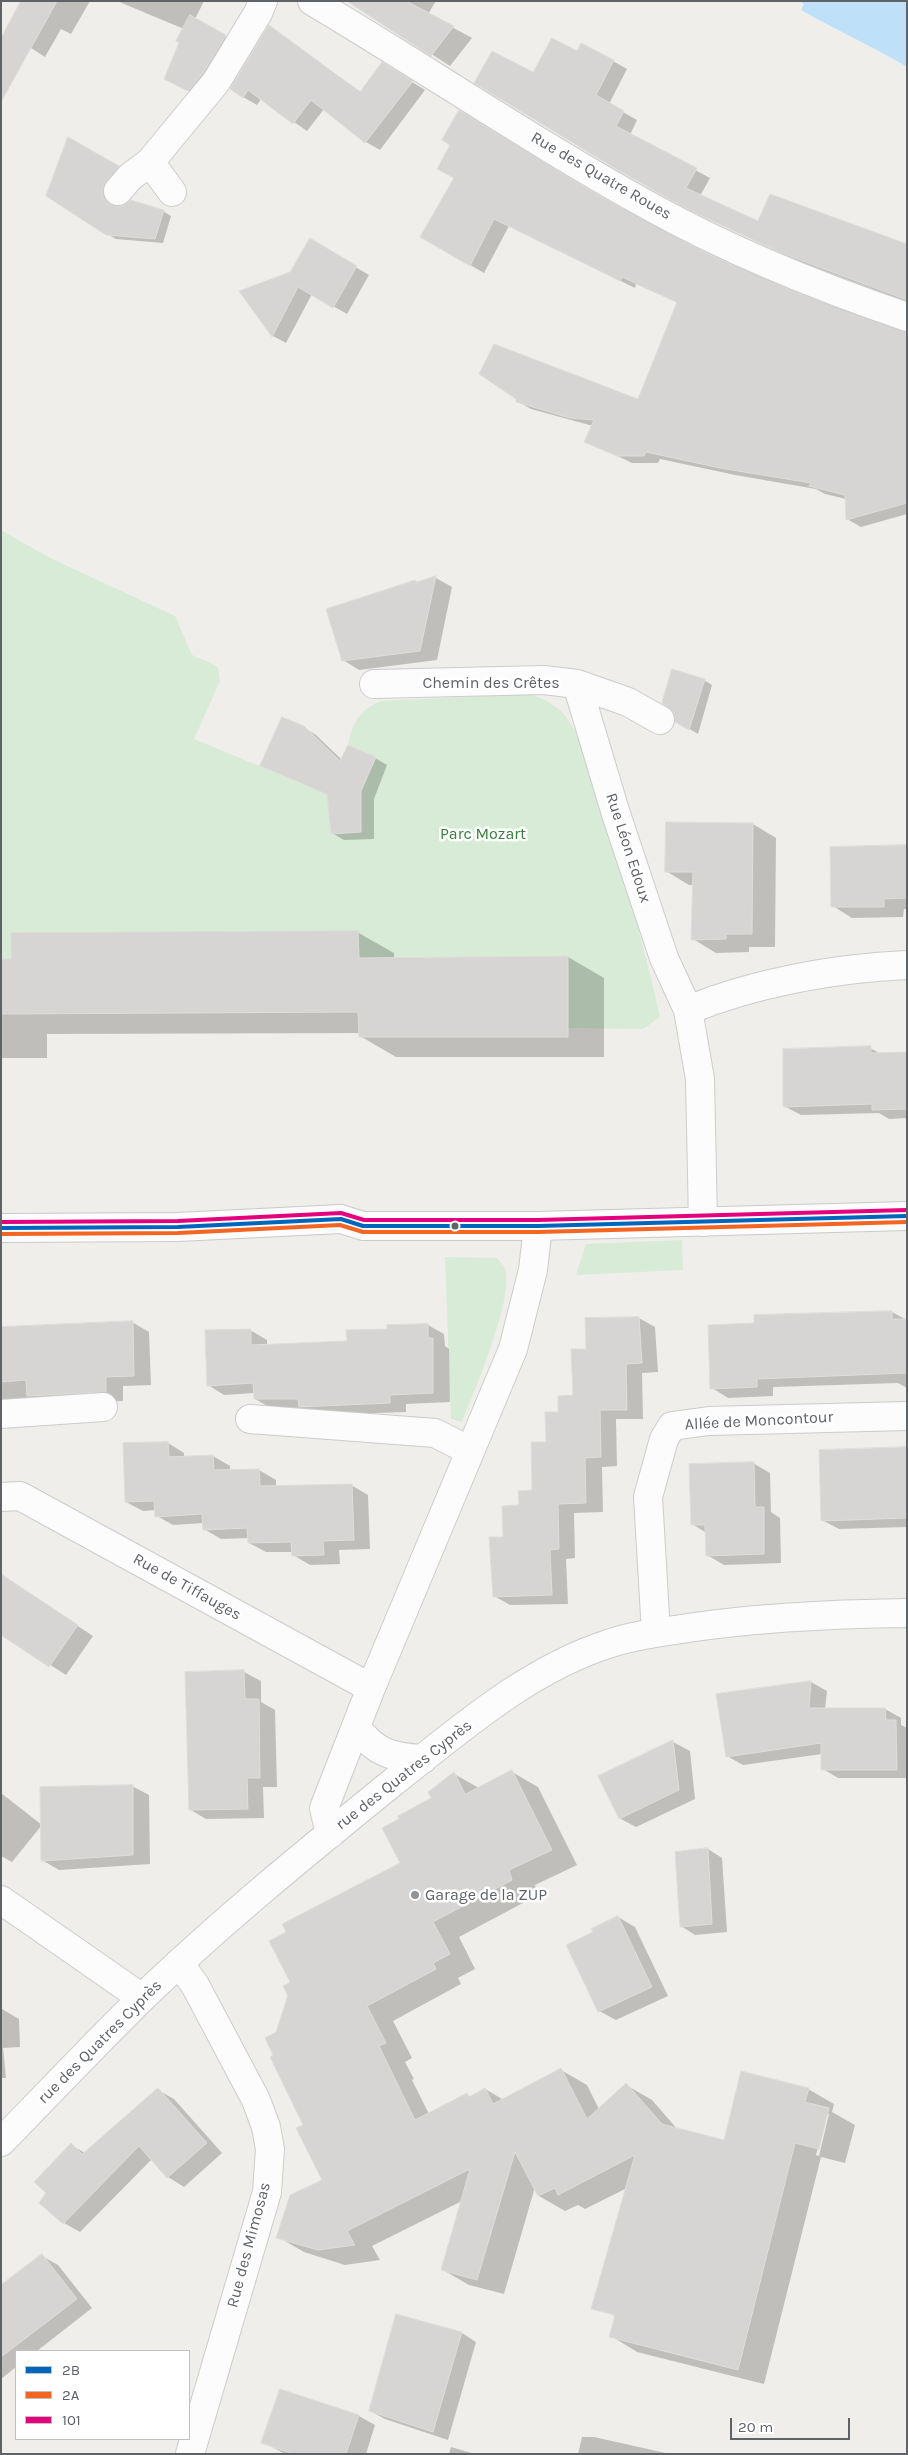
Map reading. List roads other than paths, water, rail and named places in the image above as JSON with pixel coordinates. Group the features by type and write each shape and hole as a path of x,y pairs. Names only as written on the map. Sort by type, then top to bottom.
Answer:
{"street":[{"path":"118,192 130,177 150,162 203,92 221,75 258,13 263,1"},
{"name":"Rue des Quatre Roues","path":"312,1 564,157 652,208 760,261 852,298 907,317"},
{"path":"150,162 172,192"},
{"name":"Chemin des Crêtes","path":"374,684 544,680 577,684 628,702 660,720"},
{"name":"Rue Léon Edoux","path":"577,684 610,796 661,949 688,1010 700,1079 703,1222"},
{"path":"688,1010 721,996 761,987 819,975 907,964"},
{"path":"1,1228 178,1227 341,1219 363,1226 538,1226 907,1216"},
{"path":"330,1834 324,1808 371,1688 513,1350 533,1270 538,1226"},
{"path":"1,1414 103,1407"},
{"name":"Allée de Moncontour","path":"656,1633 648,1497 664,1439 672,1426 709,1421 907,1416"},
{"path":"250,1418 435,1433 470,1451"},
{"name":"Rue de Tiffauges","path":"1,1498 20,1496 371,1688"},
{"name":"rue des Quatres Cyprès","path":"1,2142 142,1998 237,1910 422,1759 498,1702 552,1668 607,1644 656,1633 708,1625 816,1614 907,1613"},
{"path":"356,1727 370,1745 396,1758 422,1759"},
{"path":"1,1900 142,1998"},
{"name":"Rue des Mimosas","path":"179,1963 195,1985 256,2100 266,2127 270,2149 267,2192 190,2454"}],"water":[{"path":"799,1 907,1 907,67 801,10 804,4"}],"place":[{"name":"Garage de la ZUP","path":"415,1895"}],"park label":[{"name":"Parc Mozart","path":"483,834"}]}
